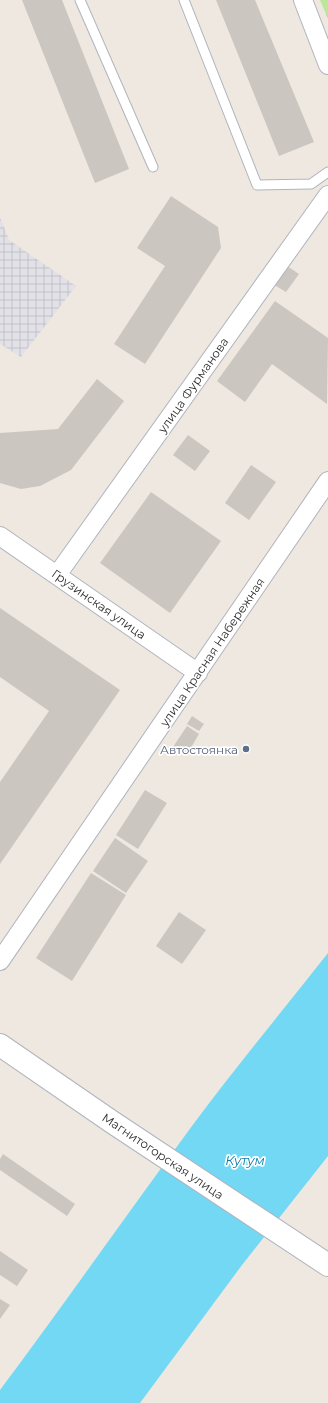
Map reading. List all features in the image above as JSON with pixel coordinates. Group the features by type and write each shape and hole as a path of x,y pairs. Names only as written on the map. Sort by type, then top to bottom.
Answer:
{"main road":[{"name":"Магнитогорская улица","path":"0,1045 112,1122 328,1265"}],"street":[{"path":"303,0 328,65"},
{"name":"улица Фурманова","path":"57,575 328,195"},
{"name":"улица Красная Набережная","path":"0,961 328,481"},
{"name":"Грузинская улица","path":"0,536 198,673"}],"lane":[{"path":"80,0 152,167"},
{"path":"184,0 257,185 311,184 328,172"}],"shaded area":[{"path":"0,217 9,240 76,286 21,357 0,344"}],"green space":[{"path":"320,0 328,0 328,19"}],"water":[{"name":"Кутум","path":"328,953 328,1156 242,1265 140,1403 0,1403 0,1390 192,1126 225,1082"}],"building":[{"path":"22,0 62,0 129,169 95,183"},
{"path":"216,0 255,0 314,142 279,156"},
{"path":"171,196 218,227 221,248 145,364 114,344 165,266 137,248"},
{"path":"284,264 299,274 286,292 271,283"},
{"path":"275,301 328,338 327,404 272,364 245,402 217,381"},
{"path":"97,379 124,401 71,470 40,486 21,489 0,483 0,433 58,429"},
{"path":"188,435 210,451 195,471 173,455"},
{"path":"251,465 276,482 249,520 225,503"},
{"path":"151,492 221,541 170,613 100,563"},
{"path":"0,608 120,690 0,864 0,782 49,711 0,677"},
{"path":"192,716 204,724 199,731 187,724"},
{"path":"187,726 199,734 186,756 173,747"},
{"path":"145,790 167,803 138,849 116,835"},
{"path":"115,838 148,861 126,893 93,871"},
{"path":"91,873 126,895 72,981 36,958"},
{"path":"179,912 206,930 182,964 156,946"},
{"path":"3,1154 75,1204 67,1216 0,1170 0,1159"},
{"path":"0,1251 28,1270 17,1286 0,1275"},
{"path":"0,1299 10,1305 0,1319"}],"place":[{"name":"Автостоянка","path":"246,749"}]}
